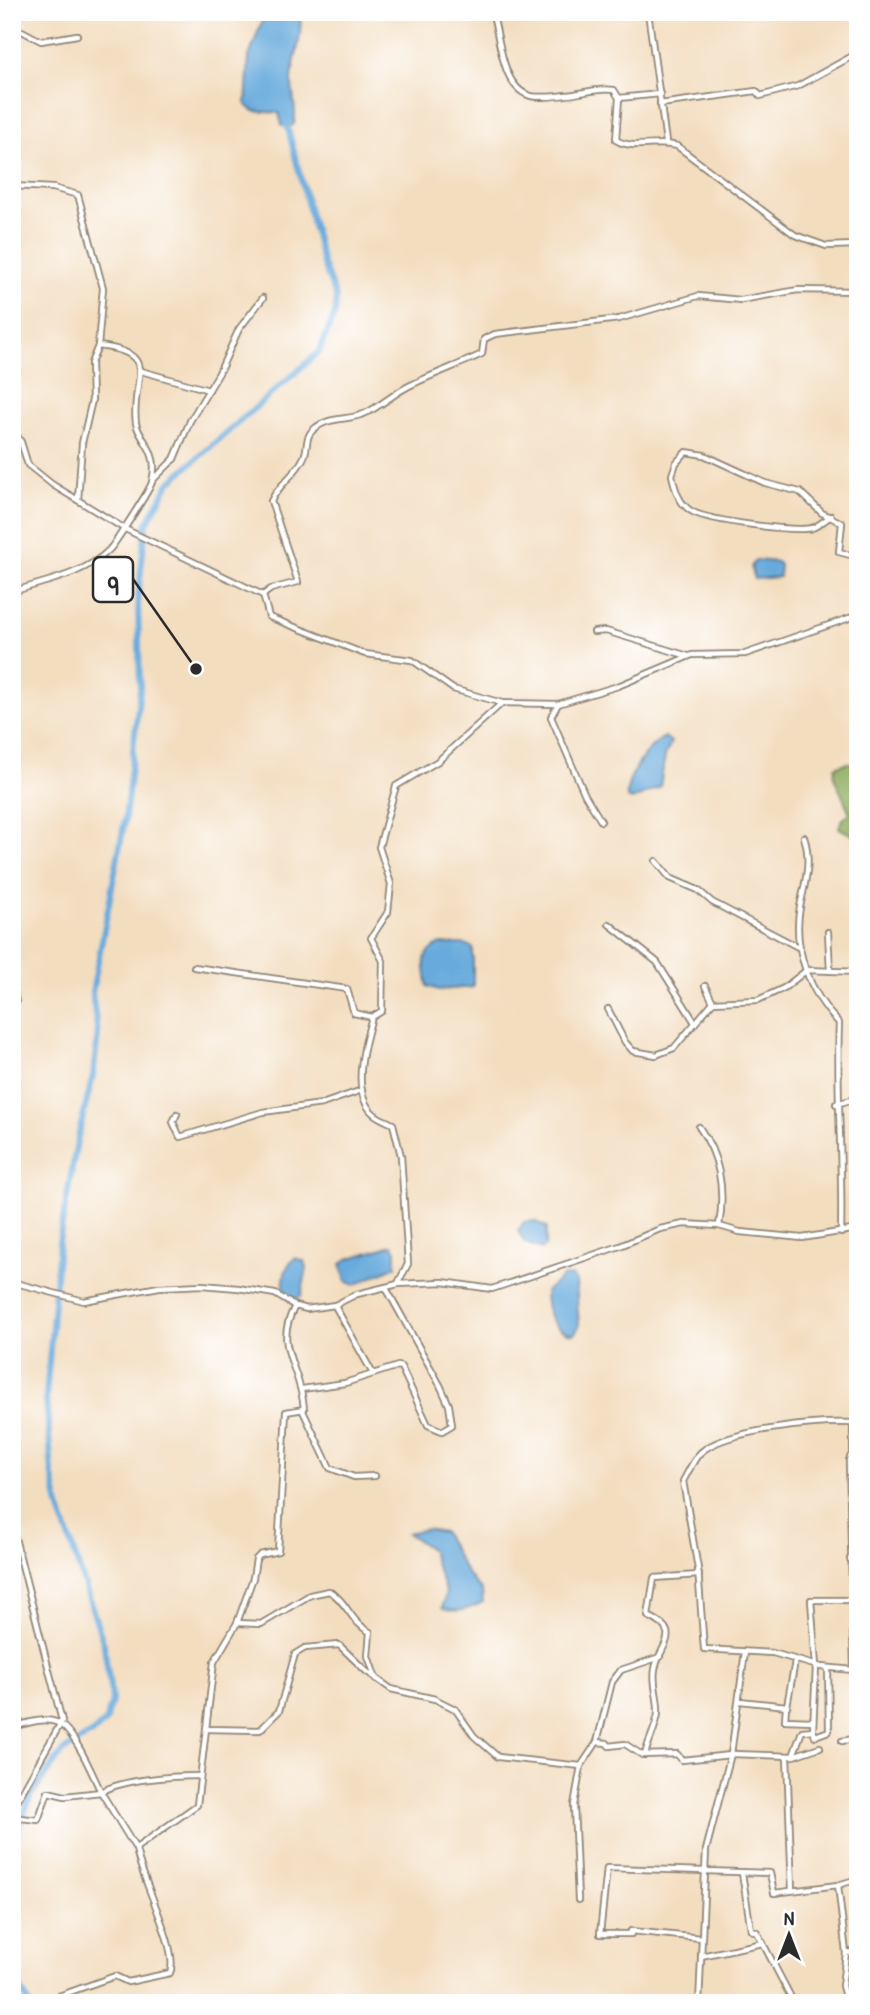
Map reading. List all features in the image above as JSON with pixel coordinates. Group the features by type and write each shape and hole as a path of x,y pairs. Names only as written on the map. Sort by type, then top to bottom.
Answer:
{"street":[{"path":"492,12 505,67 518,89 529,96 566,95 605,88 614,90 619,98 616,140 625,146 666,142 677,146 794,235 826,246 858,245"},
{"path":"648,12 666,142"},
{"path":"12,31 22,31 41,41 77,35"},
{"path":"660,104 709,95 756,91 760,96 783,92 858,53"},
{"path":"619,98 660,94"},
{"path":"12,186 54,188 78,195 103,288 97,346 92,363 92,400 82,443 78,500"},
{"path":"263,595 271,589 298,582 271,501 278,488 303,459 307,450 307,438 313,430 329,420 350,419 368,412 411,384 482,354 484,339 495,334 619,319 698,296 741,300 797,290 858,291"},
{"path":"12,592 86,568 109,550 152,481 174,459 190,421 209,390 239,329 263,298"},
{"path":"97,346 128,353 136,358 141,371 136,423 151,452 154,466 152,481"},
{"path":"141,371 209,390"},
{"path":"12,428 19,435 31,469 134,533 263,595 269,617 365,654 412,660 453,689 502,703 558,704 618,686 689,656"},
{"path":"831,516 814,528 792,529 706,516 692,512 681,502 671,475 676,463 686,452 704,455 765,483 800,492 822,513 831,516 842,523 839,552 858,557"},
{"path":"594,632 606,631 689,656 745,654 858,615"},
{"path":"194,967 347,989 354,1013 372,1017 382,1011 383,961 371,938 388,912 391,884 379,847 396,786 438,761 502,703"},
{"path":"558,704 551,717 554,726 585,795 601,821"},
{"path":"804,837 808,861 797,927 799,948 819,999 839,1023 836,1104 843,1171 841,1233"},
{"path":"656,861 670,878 698,890 712,902 799,948"},
{"path":"609,924 657,962 694,1021"},
{"path":"828,932 830,971"},
{"path":"608,1009 625,1042 641,1055 656,1055 674,1048 689,1034 694,1021 713,1002 758,1000 784,988 807,970 858,972"},
{"path":"12,977 16,1003 12,1012"},
{"path":"705,986 713,1002"},
{"path":"372,1017 363,1050 362,1090 372,1112 393,1124 401,1156 408,1264 398,1284"},
{"path":"177,1114 173,1122 180,1137 263,1112 322,1104 362,1090"},
{"path":"836,1104 858,1098"},
{"path":"699,1127 709,1141 722,1185 719,1226"},
{"path":"12,1252 13,1282 84,1301 159,1287 202,1285 275,1294 307,1310 335,1306 357,1294 398,1284 443,1282 492,1289 620,1246 660,1229 684,1224 719,1226 740,1232 802,1238 858,1229"},
{"path":"302,1389 345,1383 372,1372 401,1367 428,1425 442,1431 453,1425 449,1405 440,1385 385,1287"},
{"path":"295,1306 284,1332 285,1345 302,1389 302,1409 330,1468 354,1477 375,1476"},
{"path":"335,1306 372,1372"},
{"path":"137,1850 197,1805 210,1672 237,1623 253,1578 256,1559 260,1555 278,1551 284,1502 286,1412 302,1409"},
{"path":"823,1422 853,1423 853,1451 849,1460 850,1559 856,1670 816,1666 773,1653 704,1649 698,1575 683,1481 701,1452 740,1436 823,1422"},
{"path":"12,1526 59,1701 61,1724 79,1748 101,1792 137,1850 141,1873 173,1965 170,1973 128,1982 115,1976 39,2003"},
{"path":"850,1559 858,1559"},
{"path":"645,1755 659,1713 655,1669 668,1643 666,1629 661,1622 648,1616 654,1578 698,1575"},
{"path":"237,1623 261,1624 310,1595 329,1591 338,1596 359,1626 370,1632 368,1656 376,1679"},
{"path":"828,1668 829,1731 816,1736 813,1730 816,1666 811,1600 852,1600"},
{"path":"206,1729 260,1730 272,1720 283,1700 295,1654 305,1648 339,1646 391,1689 449,1705 474,1736 498,1757 582,1766"},
{"path":"699,2003 706,1850 731,1755 745,1652"},
{"path":"578,1900 575,1805 582,1766 597,1742 612,1682 621,1670 662,1656"},
{"path":"795,1661 785,1720 813,1721"},
{"path":"740,1701 786,1706"},
{"path":"12,1728 47,1720 61,1724"},
{"path":"12,1810 61,1724"},
{"path":"792,1890 790,1756 802,1731 813,1730"},
{"path":"842,1741 858,1738"},
{"path":"597,1742 610,1746 625,1744 645,1755 677,1754 682,1760 731,1755 790,1756 820,1747"},
{"path":"12,1817 38,1820 48,1792 65,1796 101,1792 120,1783 135,1784 169,1776 200,1776"},
{"path":"701,1938 631,1931 631,1934 600,1934 607,1868 770,1873 774,1893 838,1885 858,1879"},
{"path":"742,1873 751,1930 757,1932 794,2003"},
{"path":"838,1885 846,1953 842,1986 847,2003"},
{"path":"701,1956 763,1943"},
{"path":"846,1953 858,1951"}],"green space":[{"path":"858,763 858,838 839,828 841,821 850,813 834,777 835,767"}],"water":[{"path":"265,12 285,15 287,12 300,12 300,31 292,79 295,118 294,124 288,128 282,125 279,113 254,111 246,105 249,57"},
{"path":"756,560 777,562 780,565 779,577 755,579 751,567"},
{"path":"665,737 671,742 665,756 660,787 632,800 627,798 627,790 638,763"},
{"path":"440,944 473,947 473,987 439,990 427,986 424,962 428,953"},
{"path":"534,1221 547,1227 546,1245 542,1249 525,1243 518,1231 524,1222"},
{"path":"392,1245 396,1250 396,1266 355,1285 346,1281 341,1264 348,1259"},
{"path":"295,1258 304,1261 307,1268 301,1297 289,1300 284,1289 284,1278"},
{"path":"564,1276 573,1277 576,1282 579,1327 574,1334 556,1325 547,1306 545,1292"},
{"path":"427,1529 443,1532 465,1570 482,1591 483,1602 462,1610 442,1608 446,1593 430,1549 407,1533"}],"waterway":[{"path":"12,1865 18,1830 31,1795 62,1752 106,1721 112,1701 104,1645 59,1506 52,1472 46,1397 59,1242 77,1141 93,1076 98,1034 92,993 125,819 140,689 138,598 146,525 169,483 319,352 335,313 336,297 323,264 286,121"},
{"path":"12,1975 29,2003"}],"place":[{"name":"q","path":"196,669"}]}
